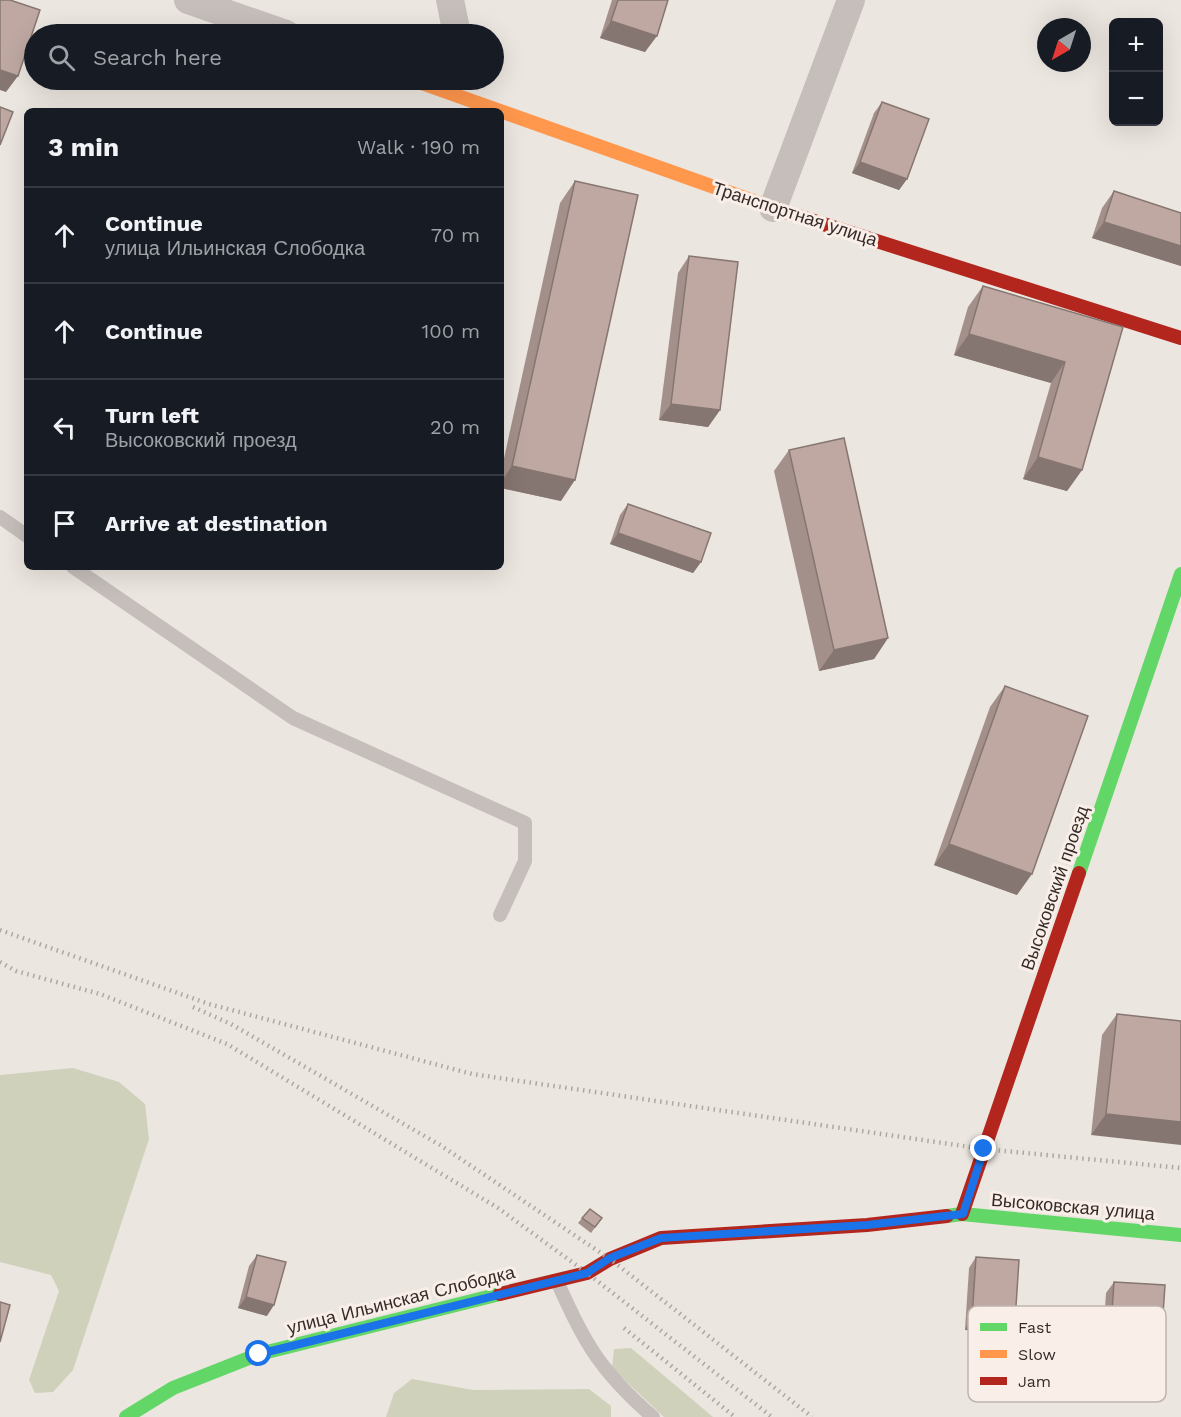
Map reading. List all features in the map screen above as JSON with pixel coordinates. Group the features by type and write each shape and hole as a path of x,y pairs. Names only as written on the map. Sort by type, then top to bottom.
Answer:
{"street":[{"path":"188,0 257,24"},
{"path":"450,0 455,24"},
{"path":"773,208 850,0"},
{"name":"Транспортная улица","path":"471,90 773,208 1181,338"},
{"name":"Высоковский проезд","path":"963,1214 1181,574"},
{"name":"Высоковская улица","path":"556,1280 587,1273 610,1258 661,1238 867,1225 963,1214 1181,1235"},
{"name":"улица Ильинская Слободка","path":"126,1417 144,1402 182,1384 259,1354 556,1280"}],"lane":[{"path":"0,517 24,534"},
{"path":"77,570 293,718 525,823 525,861 500,915"},
{"path":"556,1280 580,1333 603,1369 653,1417"}],"green space":[{"path":"73,1068 119,1082 145,1104 149,1139 73,1370 53,1392 35,1393 29,1380 59,1291 51,1275 0,1262 0,1075"},
{"path":"631,1348 713,1417 664,1417 612,1368 614,1349"},
{"path":"412,1379 473,1390 589,1389 611,1406 611,1417 386,1417 394,1393"}],"building":[{"path":"0,0 10,0 40,10 35,24 24,24 24,58 18,76 0,70"},
{"path":"618,0 668,0 657,36 611,21"},
{"path":"882,102 929,119 907,179 860,162"},
{"path":"0,107 13,112 0,145"},
{"path":"575,181 638,195 575,480 512,466"},
{"path":"1114,191 1181,213 1181,246 1104,222"},
{"path":"689,256 738,262 720,410 671,404"},
{"path":"983,286 1123,327 1082,470 1038,457 1065,362 969,334"},
{"path":"844,438 888,638 834,650 789,450"},
{"path":"628,504 711,533 701,562 618,533"},
{"path":"1005,686 1088,716 1032,874 949,844"},
{"path":"1117,1014 1181,1021 1181,1122 1106,1114"},
{"path":"590,1209 602,1218 595,1227 582,1218"},
{"path":"257,1255 286,1262 274,1305 246,1297"},
{"path":"976,1257 1019,1260 1016,1306 973,1306"},
{"path":"1114,1282 1165,1285 1164,1306 1112,1306"},
{"path":"0,1302 10,1305 0,1342"}],"railway":[{"path":"0,930 209,1004 472,1074 984,1149 1181,1168"},
{"path":"0,962 16,971 100,994 227,1044 498,1208 587,1273 772,1417"},
{"path":"193,1007 231,1024 440,1145 610,1259 812,1417"},
{"path":"624,1328 735,1417"}],"traffic: fast":[{"path":"1079,873 1181,574"},
{"path":"947,1216 962,1214 1181,1235"},
{"path":"126,1417 173,1388 259,1354 500,1294"}],"traffic: slow":[{"path":"441,90 492,108"},
{"path":"504,112 773,208"}],"traffic: jam":[{"path":"773,208 1181,338"},
{"path":"962,1214 1079,873"},
{"path":"500,1294 587,1273 610,1259 661,1238 867,1225 947,1216"}],"route":[{"path":"259,1354 587,1273 610,1258 661,1238 867,1225 963,1214 984,1149"}]}
